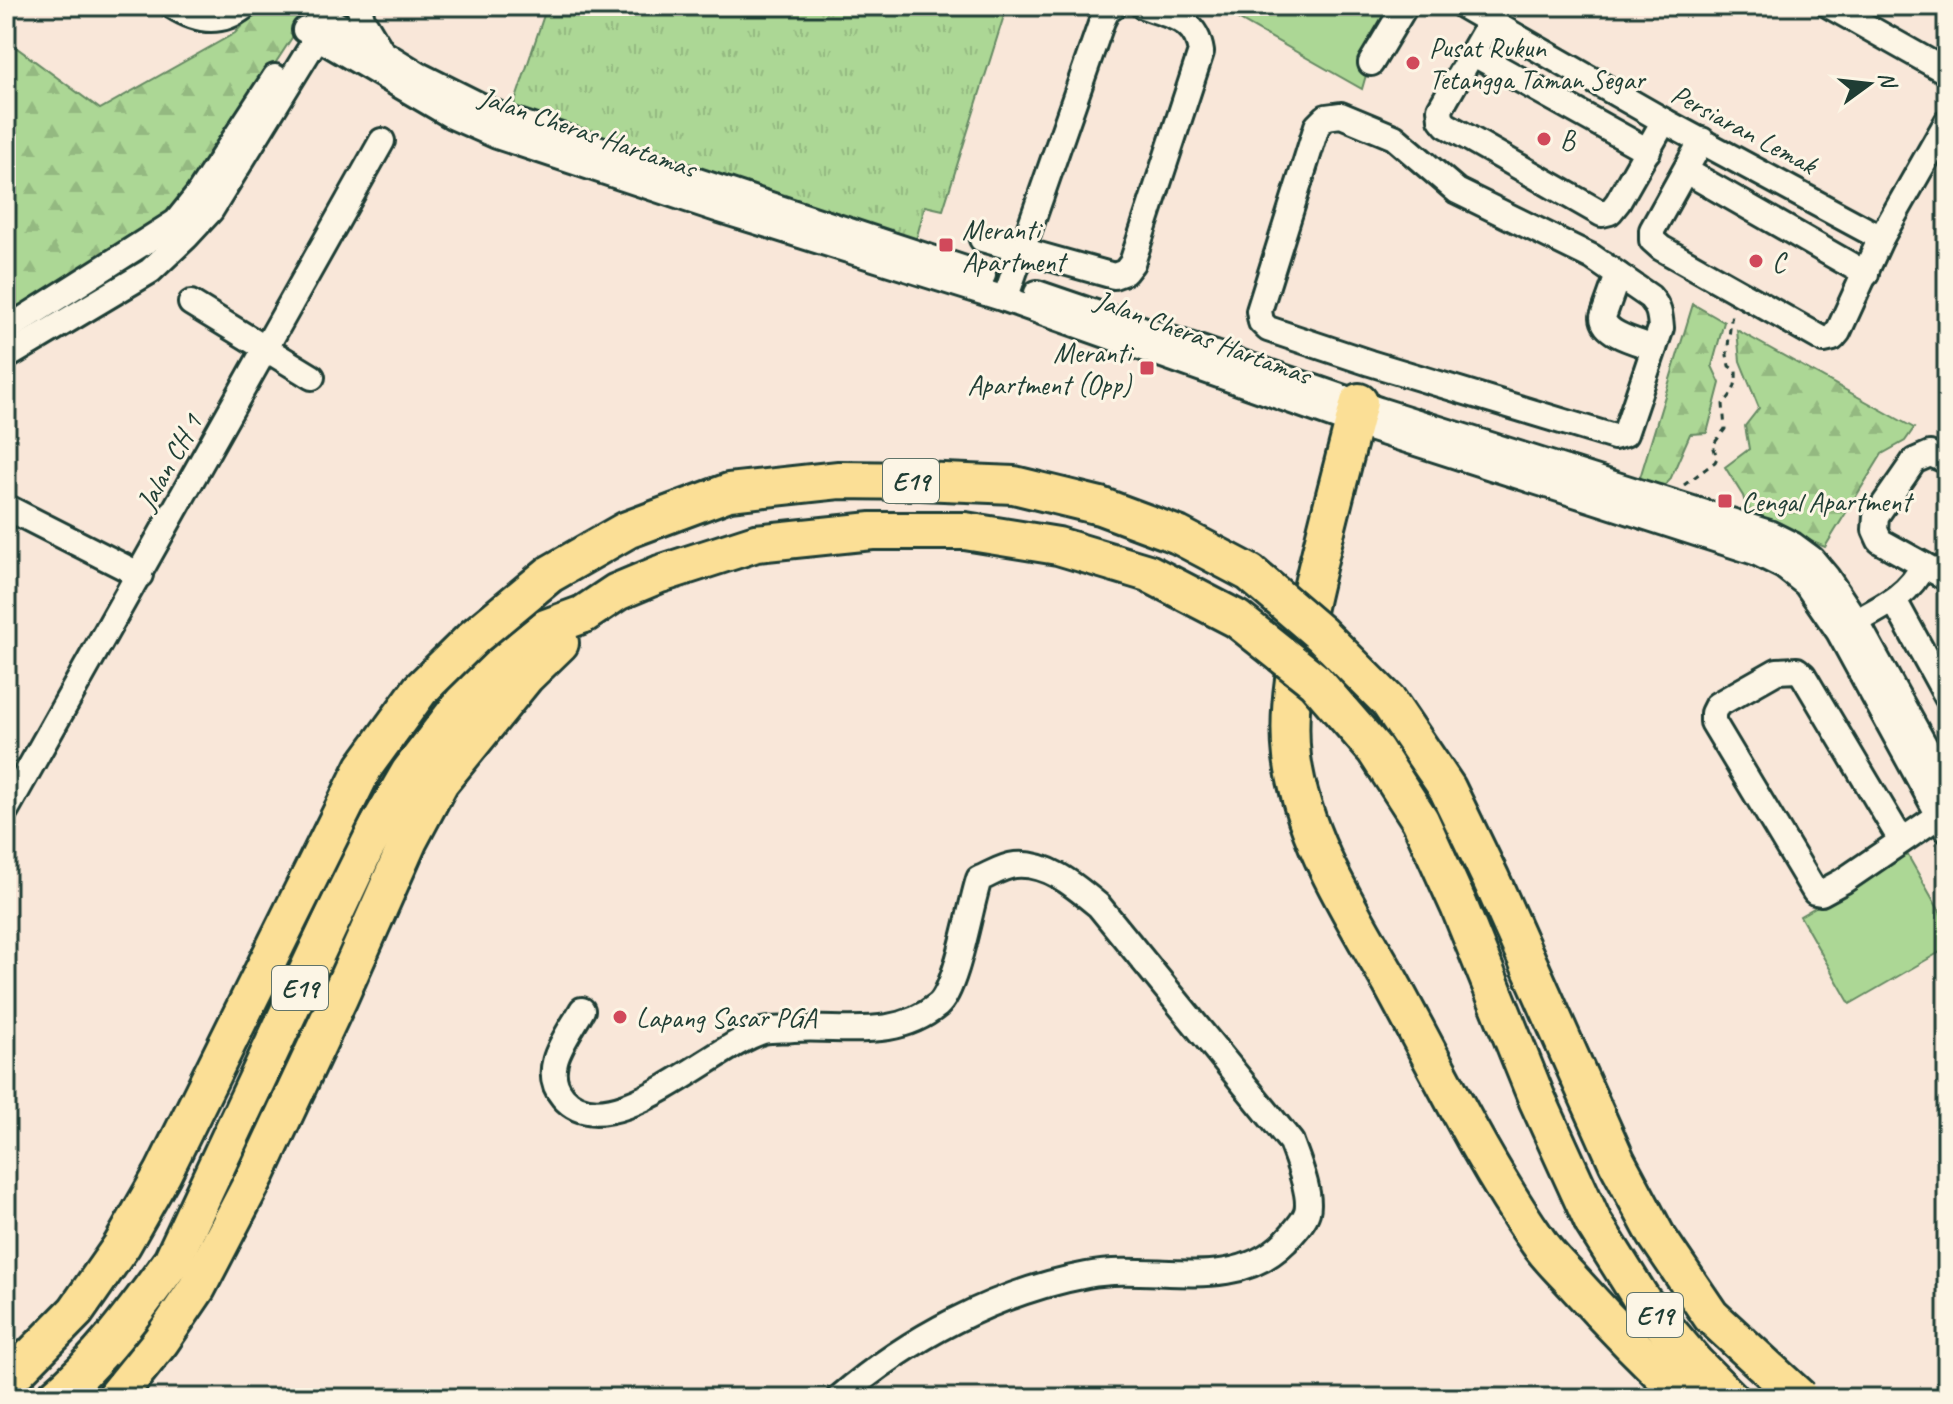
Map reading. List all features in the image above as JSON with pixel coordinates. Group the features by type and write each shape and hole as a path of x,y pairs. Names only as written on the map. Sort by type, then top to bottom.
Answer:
{"highway":[{"path":"1367,416 1318,560 1300,646 1291,705 1292,757 1302,802 1317,846 1334,881 1479,1150 1539,1243 1635,1351 1687,1398"},
{"name":"E19","path":"6,1378 16,1372 76,1311 122,1245 163,1173 364,767 420,690 474,637 550,574 627,530 729,492 839,480 1014,485 1100,506 1178,535 1250,573 1321,634 1388,701 1447,788 1491,879 1617,1162 1656,1235 1711,1316 1800,1398"},
{"name":"E19","path":"54,1398 82,1375 131,1318 172,1261 365,849 409,773 470,693 546,628 584,614 617,592 650,577 756,543 872,531 949,531 1058,546 1148,573 1237,619 1315,681 1375,750 1413,808 1459,906 1537,1099 1593,1222 1642,1300 1695,1363 1730,1398"},
{"path":"115,1398 161,1341 197,1288 257,1173 409,840 440,782 526,676 584,614"},
{"path":"146,1398 184,1345 217,1288 257,1173"}],"street":[{"path":"173,6 192,17 206,20 221,19 245,6"},
{"path":"359,6 362,19 381,51"},
{"path":"1008,292 1102,21 1114,6"},
{"path":"982,239 1114,276 1125,272 1132,263 1201,52 1199,37 1189,23 1143,6"},
{"path":"1371,63 1405,6"},
{"name":"Persiaran Lemak","path":"1463,6 1664,121 1881,238"},
{"path":"1830,6 1947,72"},
{"path":"6,330 176,222 320,18"},
{"path":"6,357 150,271 186,237 211,210 320,18"},
{"name":"Jalan Cheras Hartamas","path":"320,18 381,51 414,83"},
{"name":"Jalan Cheras Hartamas","path":"320,18 414,83 720,199 1008,292 1755,552 1783,566 1806,584 1847,626 1947,786"},
{"path":"1490,22 1440,109 1441,119 1446,125 1602,214 1610,212 1618,202 1664,121"},
{"path":"1472,53 1648,151"},
{"path":"1341,115 1394,137 1457,191 1592,257 1618,275 1656,305 1661,328 1629,428 1625,434 1614,437 1268,329 1261,322 1259,311 1317,126 1326,117 1341,115"},
{"path":"1702,140 1652,230 1652,240 1824,340 1833,338 1838,332 1881,238 1947,122"},
{"name":"Jalan CH 1","path":"10,796 140,575 382,141"},
{"path":"1686,171 1866,274"},
{"path":"1618,275 1603,324 1610,330 1654,348"},
{"path":"191,303 312,377"},
{"path":"1367,416 1380,366"},
{"name":"Jalan Cheras Hartamas","path":"1367,416 1665,499 1769,533 1793,545 1812,559 1827,577 1847,626 1944,819"},
{"path":"1947,461 1930,454 1914,461 1876,516 1875,530 1880,541 1947,578"},
{"path":"9,515 140,575"},
{"path":"1847,626 1894,600 1918,576 1923,565"},
{"path":"1894,600 1947,697"},
{"path":"1901,840 1803,675 1797,670 1777,671 1717,705 1713,722 1815,892 1821,893 1843,881 1901,840 1944,819"},
{"path":"582,1010 554,1061 553,1084 576,1108 593,1111 618,1109 655,1094 721,1052 763,1031 824,1027 886,1030 921,1018 942,1002 958,962 979,879 1012,865 1036,867 1069,881 1099,906 1291,1142 1305,1185 1307,1212 1292,1234 1273,1253 1228,1272 1089,1274 1029,1291 927,1334 839,1398"}],"path":[{"path":"1665,499 1717,458 1713,445 1727,423 1723,404 1737,383 1736,371 1729,366 1727,355 1735,290"}],"green space":[{"path":"260,6 307,6 293,36 195,187 136,240 6,326 6,34 9,42 100,109 235,33"},
{"path":"547,6 1007,6 943,210 925,206 916,240 513,108"},
{"path":"1215,6 1386,6 1362,89"},
{"path":"1693,304 1724,322 1712,366 1720,383 1707,433 1690,434 1665,485 1639,481"},
{"path":"1737,330 1914,428 1905,441 1882,454 1825,547 1749,516 1743,496 1725,467 1749,449 1745,426 1759,408 1740,361"},
{"path":"1907,854 1947,924 1947,948 1850,1004 1800,916"}],"place":[{"name":"Pusat Rukun Tetangga Taman Segar","path":"1413,63"},
{"name":"B","path":"1544,139"},
{"name":"Meranti Apartment","path":"946,245"},
{"name":"C","path":"1756,261"},
{"name":"Meranti Apartment (Opp)","path":"1147,368"},
{"name":"Cengal Apartment","path":"1725,501"},
{"name":"Lapang Sasar PGA","path":"620,1017"}]}
